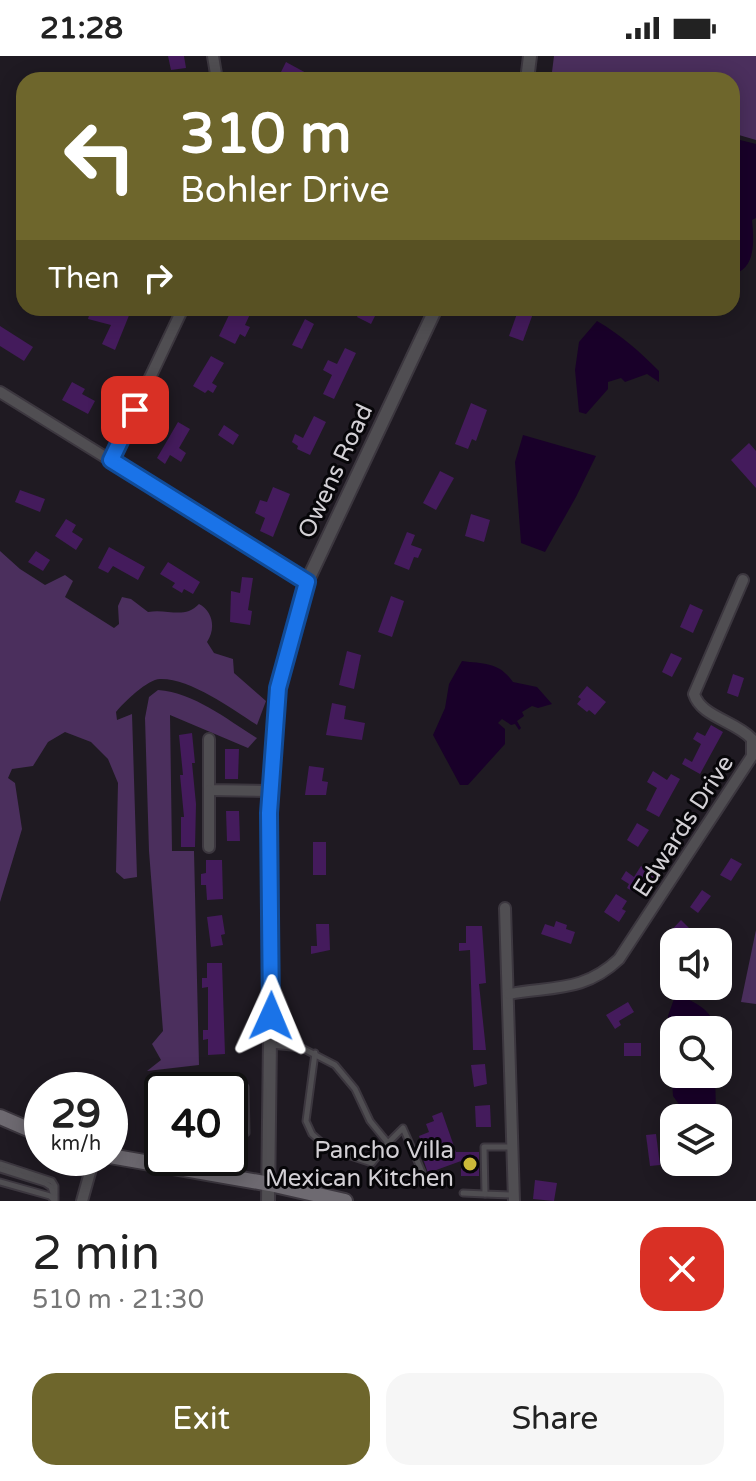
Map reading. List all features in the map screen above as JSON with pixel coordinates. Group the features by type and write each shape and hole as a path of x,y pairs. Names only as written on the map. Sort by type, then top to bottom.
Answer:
{"main road":[{"path":"0,1117 24,1127"},
{"path":"128,1159 270,1184 345,1201"}],"street":[{"path":"111,460 179,316"},
{"name":"Owens Road","path":"268,1201 270,791 278,688 307,582 432,316"},
{"path":"0,392 307,582"},
{"name":"Edwards Drive","path":"509,994 591,981 619,959 752,756 752,739 746,732 703,708 696,702 694,694 743,580"},
{"path":"209,739 209,847"},
{"path":"209,790 270,791"},
{"path":"505,908 513,1198"},
{"path":"82,1201 89,1176"}],"lane":[{"path":"270,1045 302,1048 335,1065 355,1089 370,1121 388,1143"},
{"path":"315,1053 306,1121 312,1134 329,1149 372,1163 403,1128 422,1172"},
{"path":"485,1194 484,1147 510,1147"},
{"path":"0,1166 48,1185 55,1201"},
{"path":"0,1182 50,1196 55,1201"},
{"path":"463,1193 513,1198"}],"shaded area":[{"path":"554,56 756,56 756,140 740,135 740,72 552,72"},
{"path":"740,140 756,144 756,218 752,220 752,253 746,267 740,271"},
{"path":"597,321 652,364 659,371 659,382 647,374 625,382 621,378 608,382 608,389 586,414 579,412 575,370 579,342"},
{"path":"523,435 596,456 545,552 521,543 515,462"},
{"path":"0,551 45,585 65,575 73,581 65,597 114,628 119,624 118,606 122,597 131,599 148,612 181,613 199,604 212,621 212,632 207,642 214,653 233,659 234,673 266,701 257,725 197,689 160,679 143,687 116,712 117,720 132,714 137,877 124,879 116,872 118,783 108,759 91,742 65,732 48,742 33,766 12,769 8,778 15,783 22,829 0,902"},
{"path":"462,661 497,667 513,682 537,687 552,704 538,708 532,706 522,712 524,716 517,721 519,730 515,724 502,719 498,723 505,729 505,744 468,785 460,785 433,735 445,708 449,684"},
{"path":"158,690 197,701 257,738 248,748 170,715 172,851 194,851 199,1065 147,1071 161,1060 152,1044 163,1031 149,851 145,718 149,697"},
{"path":"756,930 756,1004 741,1002"},
{"path":"674,1000 688,1000 710,1016 668,1016"},
{"path":"672,1088 715,1088 716,1104 679,1104 673,1096"}],"building":[{"path":"168,56 184,56 186,68 171,70"},
{"path":"286,62 304,72 281,72"},
{"path":"89,316 129,316 115,350 102,344 111,325 88,319"},
{"path":"229,316 249,316 245,325 250,327 245,337 240,334 235,344 219,336"},
{"path":"358,316 375,316 371,324"},
{"path":"516,316 532,316 523,341 509,336"},
{"path":"305,319 314,324 302,349 292,345"},
{"path":"0,326 33,347 24,361 0,346"},
{"path":"345,348 356,353 334,399 323,394 332,375 323,370 328,360 337,364"},
{"path":"211,356 224,363 212,383 217,386 213,393 208,390 205,393 193,386"},
{"path":"72,382 85,389 82,394 95,401 88,414 62,400"},
{"path":"471,403 487,410 476,441 472,439 468,449 455,444"},
{"path":"314,416 326,422 310,455 297,449 298,446 292,442 295,434 303,438"},
{"path":"178,422 190,429 179,448 186,453 181,462 170,455 165,464 157,458"},
{"path":"224,425 239,435 233,445 218,435"},
{"path":"749,443 756,451 756,488 731,460"},
{"path":"440,471 454,478 436,510 423,503"},
{"path":"273,487 290,494 273,537 260,531 265,518 255,513 260,500 267,502"},
{"path":"20,490 45,499 40,512 15,502"},
{"path":"471,514 490,520 484,542 465,536"},
{"path":"66,519 76,525 72,532 83,539 76,550 55,536"},
{"path":"407,532 415,535 411,545 422,549 418,558 414,557 409,570 394,564"},
{"path":"109,547 145,567 138,580 113,566 108,573 98,568"},
{"path":"36,551 50,560 43,571 28,562"},
{"path":"168,562 200,582 193,594 184,589 182,593 172,587 175,583 160,574"},
{"path":"242,577 253,578 248,610 252,611 250,625 230,622 231,591 240,593"},
{"path":"391,596 404,601 392,637 378,632"},
{"path":"690,604 703,610 693,633 680,627"},
{"path":"347,651 361,655 354,689 339,685"},
{"path":"671,653 682,658 672,677 662,672"},
{"path":"733,674 744,678 738,697 727,693"},
{"path":"587,686 606,702 595,715 577,704 581,699 578,697"},
{"path":"332,703 346,706 344,719 365,723 362,740 326,735"},
{"path":"711,725 723,732 700,774 682,764 685,758 692,762 701,744 693,739 697,732 705,736"},
{"path":"192,733 195,847 181,847 181,817 184,817 179,735"},
{"path":"225,749 239,749 238,779 225,779"},
{"path":"309,766 324,768 322,781 328,782 326,795 305,795"},
{"path":"653,771 667,780 671,774 680,779 659,817 646,810 657,788 647,782"},
{"path":"226,811 239,811 240,841 227,841"},
{"path":"637,823 649,830 638,847 627,840"},
{"path":"313,842 326,842 326,875 313,875"},
{"path":"731,858 742,864 731,881 720,875"},
{"path":"206,860 222,860 223,899 207,900 206,885 201,885 201,874 206,873"},
{"path":"641,866 657,876 654,882 649,879 639,895 627,888 629,884 621,879 626,871 634,877"},
{"path":"702,890 711,896 698,913 690,907"},
{"path":"616,894 627,901 622,909 626,911 619,922 604,912"},
{"path":"222,915 223,945 211,947 207,917"},
{"path":"681,920 689,928 674,928"},
{"path":"556,921 575,932 571,944 541,934 545,924 554,927"},
{"path":"316,924 329,924 330,950 311,954 311,946 317,946"},
{"path":"466,926 482,926 486,983 479,984 486,1050 473,1050 470,950 459,951 459,943 466,943"},
{"path":"207,963 222,963 225,1054 208,1055 208,1039 203,1040 203,1030 208,1030 208,987 202,988 202,978 207,978"},
{"path":"628,1002 634,1012 619,1021 621,1025 615,1029 606,1015"},
{"path":"624,1043 641,1043 641,1056 624,1056"},
{"path":"485,1064 487,1084 474,1087 471,1065"},
{"path":"490,1105 491,1127 476,1127 475,1106"},
{"path":"442,1112 456,1152 479,1152 479,1176 461,1176 461,1161 428,1173 423,1159 427,1158 419,1136 429,1132 426,1124 434,1121 432,1116"},
{"path":"656,1134 660,1165 650,1166 646,1135"},
{"path":"535,1180 557,1183 554,1201 533,1199"}],"place":[{"name":"Pancho Villa Mexican Kitchen","path":"470,1164"}],"route":[{"path":"135,410 111,460 307,582 278,688 269,813 271,1016"}]}
